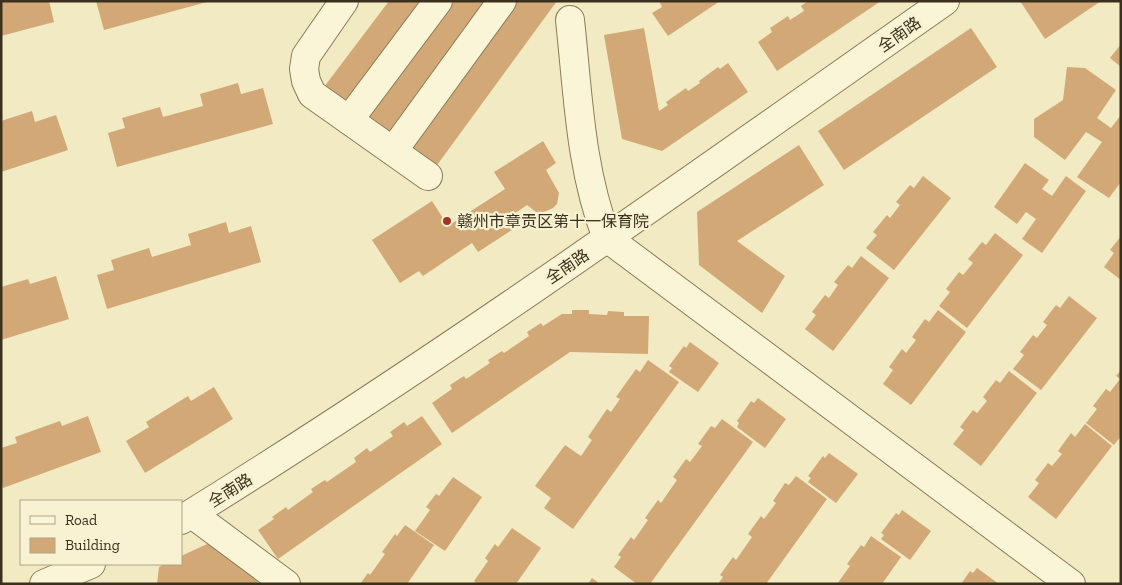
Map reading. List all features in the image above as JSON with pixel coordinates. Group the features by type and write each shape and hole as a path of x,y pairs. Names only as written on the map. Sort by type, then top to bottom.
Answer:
{"street":[{"path":"344,1 306,56 304,69 306,82 312,94 428,176"},
{"path":"349,120 438,1"},
{"path":"393,151 502,1"},
{"name":"全南路","path":"187,517 360,406 607,238 945,1"},
{"path":"570,20 586,164 598,213 607,238 1071,584"},
{"path":"187,517 286,584"},
{"path":"44,584 89,565"}],"building":[{"path":"1,1 49,1 54,22 1,36"},
{"path":"96,1 207,1 207,2 104,30"},
{"path":"389,1 429,1 347,110 321,91"},
{"path":"450,1 491,1 388,141 362,122"},
{"path":"515,1 557,1 432,172 405,152"},
{"path":"659,1 720,1 668,36 652,13 662,7"},
{"path":"808,1 881,1 777,71 758,42 772,32 770,28 788,16 790,20 804,11 801,6"},
{"path":"1020,1 1101,1 1045,39"},
{"path":"644,28 659,111 668,105 666,102 686,88 688,91 718,67 720,69 728,63 748,92 662,151 622,139 604,35"},
{"path":"971,28 997,67 844,170 818,131"},
{"path":"1121,44 1121,67 1110,58"},
{"path":"1067,67 1085,68 1116,90 1097,118 1111,128 1121,115 1121,182 1109,198 1077,177 1102,142 1086,132 1065,160 1034,137 1034,119 1063,100"},
{"path":"238,83 241,94 263,88 273,124 117,167 108,133 125,128 122,118 160,107 163,117 203,106 200,94"},
{"path":"32,111 35,122 56,115 68,150 1,172 1,121"},
{"path":"543,141 556,163 546,170 559,193 557,204 553,208 542,213 536,212 527,205 505,220 512,230 478,252 472,243 423,276 419,271 400,283 372,240 432,201 448,226 505,189 494,172"},
{"path":"799,145 824,185 737,241 785,276 762,313 699,265 697,212"},
{"path":"1025,163 1049,180 1042,189 1052,196 1066,176 1086,191 1042,253 1022,239 1036,219 1026,212 1017,224 994,207"},
{"path":"923,176 951,198 894,270 866,248 877,235 873,232 887,215 890,218 900,205 896,202 910,185 914,188"},
{"path":"226,222 229,233 251,226 261,262 107,309 97,275 114,270 111,260 149,248 152,257 191,245 188,234"},
{"path":"995,233 1023,255 967,328 939,306 950,292 946,289 959,272 963,275 973,263 968,259 982,242 986,245"},
{"path":"1121,236 1121,280 1104,267 1114,253 1110,250"},
{"path":"861,256 889,278 833,351 805,329 816,315 812,312 825,295 829,298 838,285 834,282 848,265 852,268"},
{"path":"56,276 69,319 1,340 1,287 28,279 30,284"},
{"path":"1069,296 1097,318 1041,390 1013,369 1024,355 1020,352 1033,335 1037,338 1047,325 1043,322 1056,305 1060,308"},
{"path":"572,310 589,310 589,314 607,315 608,311 624,312 624,316 649,316 648,354 570,352 452,433 432,403 452,389 450,385 464,376 466,379 490,363 488,360 502,351 504,353 529,336 527,332 541,323 543,326 562,314 572,314"},
{"path":"938,310 966,332 911,405 883,384 893,370 889,367 902,349 906,353 916,340 912,337 925,319 929,322"},
{"path":"690,342 719,363 698,392 669,372 672,368 669,366 684,346 686,348"},
{"path":"648,360 679,382 573,529 544,508 551,498 535,486 565,445 581,456 592,440 588,437 607,409 611,412 620,399 616,397 636,369 640,372"},
{"path":"1121,370 1121,436 1114,445 1086,423 1097,409 1093,406 1106,389 1110,392 1120,379 1116,376"},
{"path":"1009,371 1037,393 981,466 953,444 964,430 960,427 973,410 977,413 987,401 983,397 996,380 1000,383"},
{"path":"214,387 233,419 145,473 126,441 149,427 146,422 188,396 191,401"},
{"path":"758,398 786,419 765,448 737,427 739,423 737,421 751,401 754,403"},
{"path":"88,416 101,452 3,488 1,482 1,448 17,443 15,437 60,421 62,426"},
{"path":"422,416 442,444 278,559 258,530 274,519 272,517 286,507 288,510 313,492 311,489 325,480 327,482 356,462 354,458 367,448 370,452 393,436 390,432 404,422 407,426"},
{"path":"722,419 753,442 650,584 637,584 614,567 621,557 618,555 631,537 634,540 648,520 645,518 658,500 661,503 677,480 673,477 686,459 690,462 702,446 698,444 711,426 715,428"},
{"path":"1085,424 1112,446 1056,519 1028,497 1039,483 1035,480 1048,463 1052,466 1062,454 1058,451 1071,433 1075,437"},
{"path":"829,453 858,474 836,503 808,482 811,478 808,476 823,456 825,458"},
{"path":"796,476 827,499 766,584 718,584 723,577 720,575 733,557 736,560 752,537 748,534 761,516 764,519 776,503 773,501 785,483 789,485"},
{"path":"453,477 482,497 445,551 415,531 430,510 426,507 436,494 439,496"},
{"path":"902,510 931,531 910,560 881,539 884,535 881,533 896,513 899,515"},
{"path":"405,525 434,545 407,584 360,584 368,573 370,575 385,554 382,552 395,534 397,536"},
{"path":"512,528 541,548 516,584 477,584 474,581 488,561 485,558 495,544 498,547"},
{"path":"871,536 901,557 882,584 837,584 850,566 847,564 861,545 864,547"},
{"path":"218,539 252,563 246,572 258,581 256,584 157,584 159,567 163,565 182,565 182,556"},
{"path":"977,568 999,584 961,584 970,571 973,573"},
{"path":"592,578 600,584 588,584"}],"place":[{"name":"赣州市章贡区第十一保育院","path":"447,221"}]}
